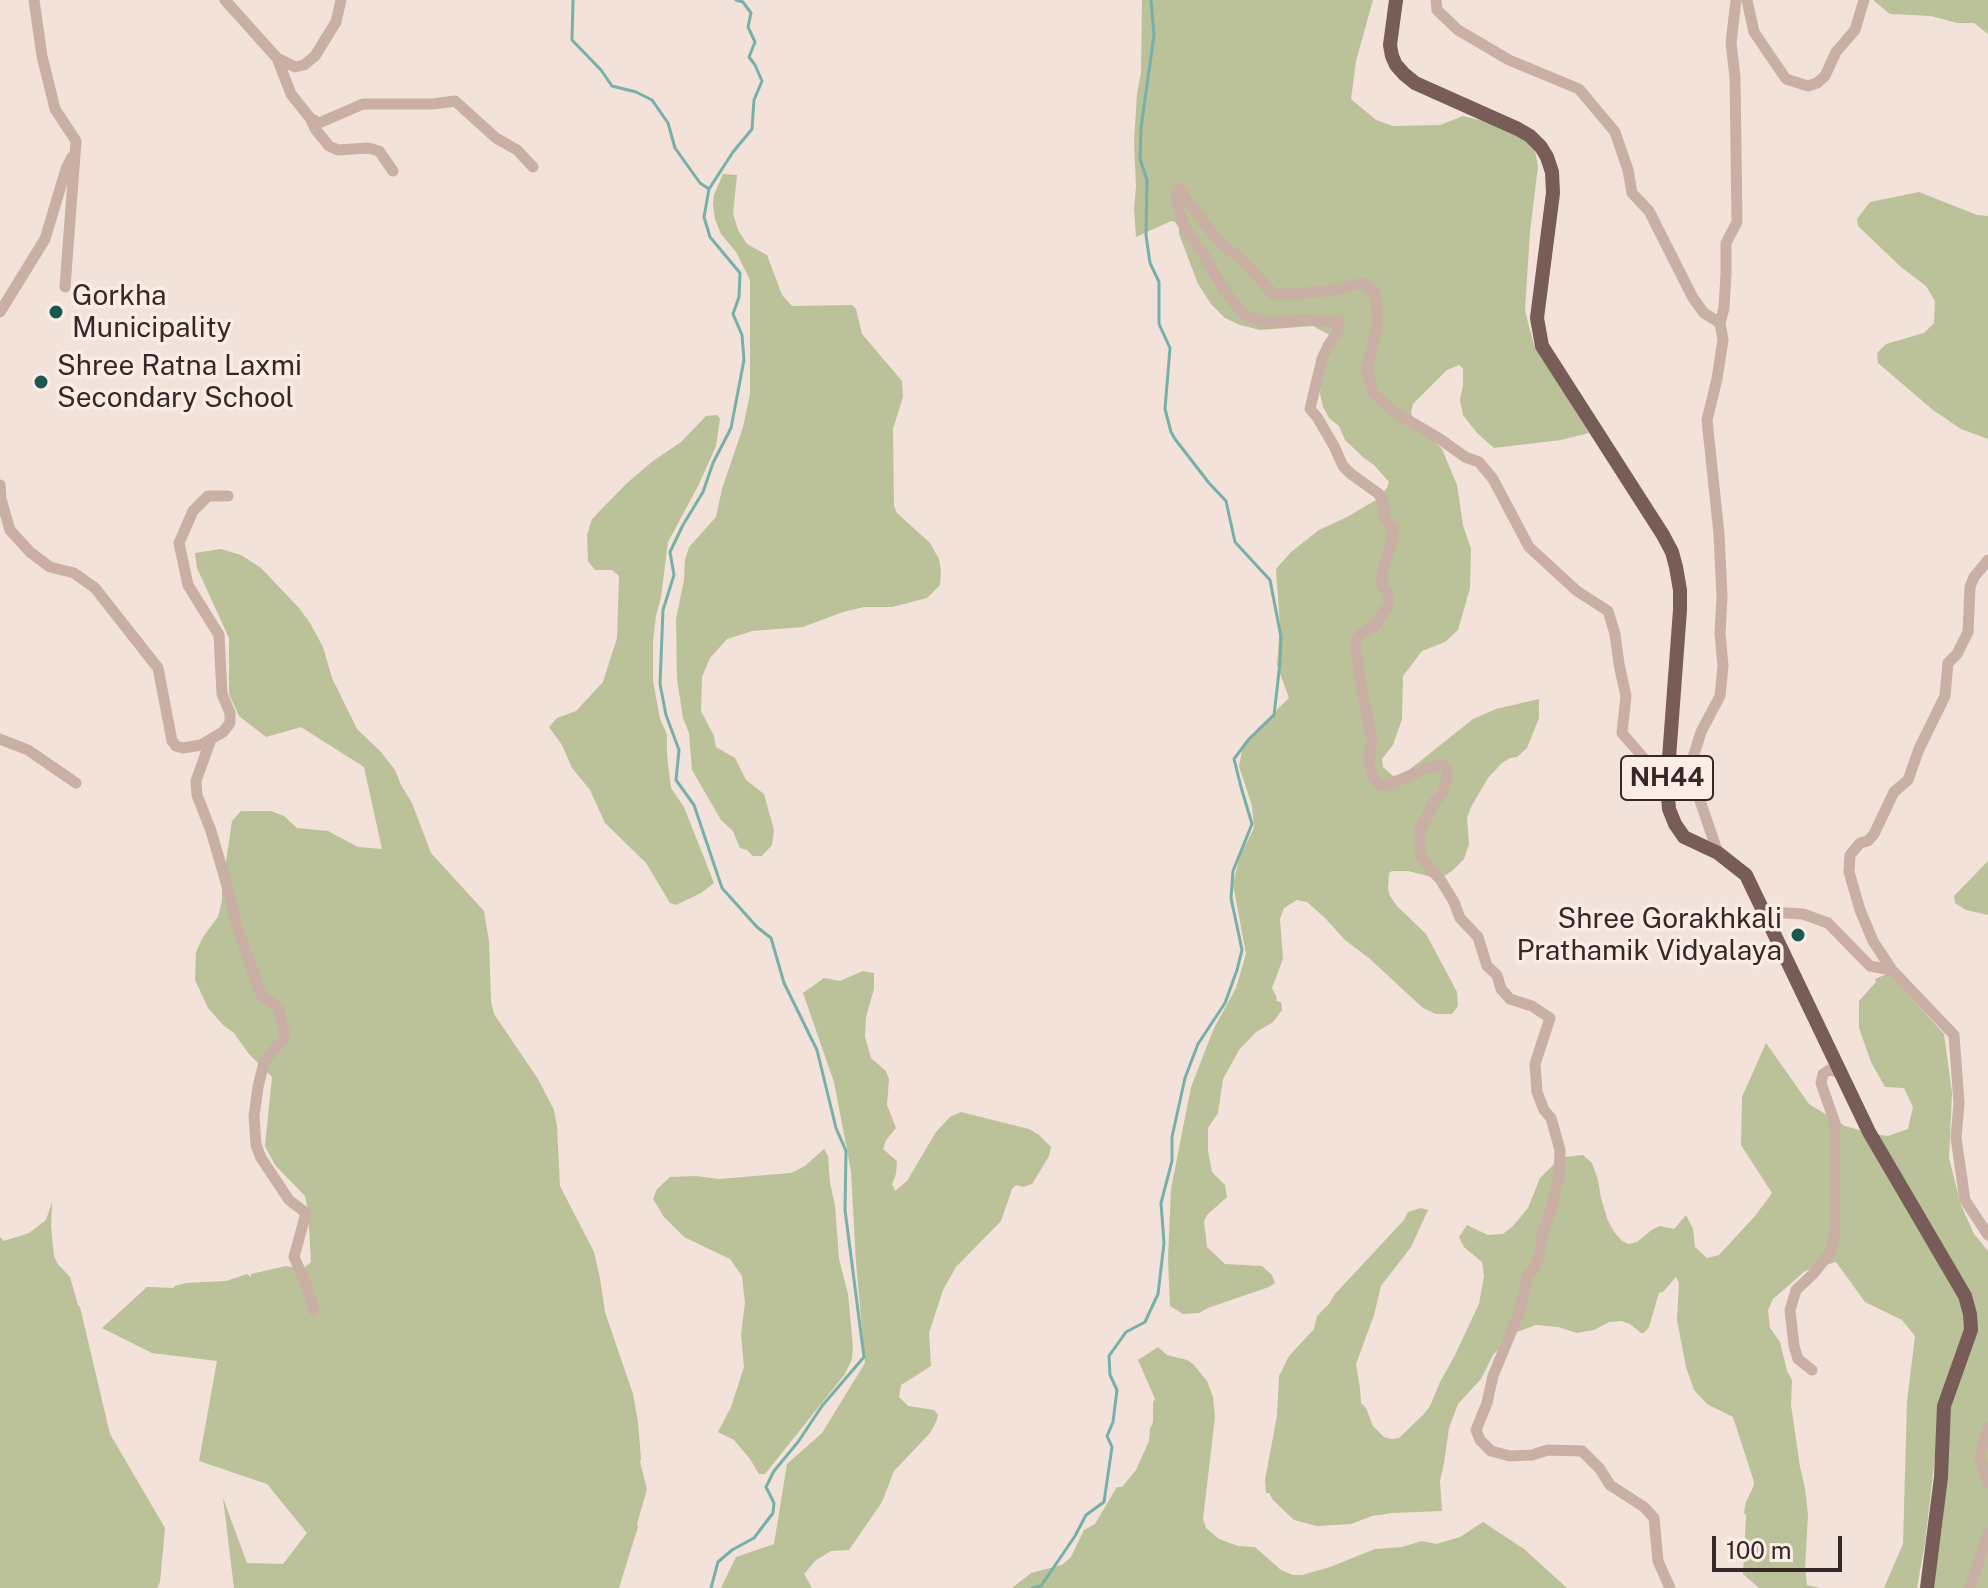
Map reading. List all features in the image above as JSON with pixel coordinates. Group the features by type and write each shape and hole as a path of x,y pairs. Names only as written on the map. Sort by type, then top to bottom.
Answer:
{"main road":[{"name":"NH44","path":"1396,0 1390,45 1396,65 1404,74 1415,83 1518,129 1530,136 1547,157 1552,172 1553,193 1537,318 1542,346 1663,535 1676,567 1680,610 1667,785 1669,809 1675,824 1684,837 1718,853 1746,875 1869,1132 1965,1296 1971,1330 1944,1406 1941,1477 1927,1588"}],"street":[{"path":"34,0 42,56 55,109 76,141 65,287"},
{"path":"225,0 277,58 291,94 329,146 338,150 368,148 379,151 393,171"},
{"path":"277,58 295,67 304,65 315,56 336,22 341,0"},
{"path":"1436,0 1437,10 1458,30 1509,60 1579,89 1615,132 1632,193 1649,211 1693,298 1704,313 1720,323"},
{"path":"1718,853 1697,792 1692,761 1701,732 1720,696 1723,666 1719,534 1707,420 1723,340 1720,323 1724,308 1726,243 1737,222 1735,77 1731,43 1736,0"},
{"path":"1747,0 1754,32 1786,79 1808,86 1825,76 1836,52 1855,30 1864,0"},
{"path":"310,118 319,123 363,104 455,101 496,138 517,150 533,167"},
{"path":"0,312 45,239 75,149"},
{"path":"1667,785 1622,733 1626,696 1608,611 1577,591 1529,547 1493,479 1479,462 1465,457 1393,411 1373,393 1367,369 1378,322 1375,292 1363,283 1335,290 1273,294 1243,260 1221,244 1181,189 1176,190 1177,205 1185,228 1225,292 1245,316 1267,323 1306,320 1339,322 1338,331 1322,359 1310,409 1343,466 1379,494 1384,505 1384,517 1394,532 1382,574 1382,585 1389,595 1389,603 1374,627 1360,634 1355,644 1372,737 1369,763 1372,775 1378,784 1386,786 1424,769 1442,765 1447,769 1443,793 1434,802 1420,830 1421,855 1440,879 1460,918 1478,937 1487,966 1497,975 1501,989 1510,999 1532,1006 1550,1018 1535,1064 1537,1092 1551,1118 1560,1150 1559,1178 1539,1256 1527,1277 1519,1313 1493,1376 1476,1430 1480,1440 1491,1451 1510,1456 1532,1455 1548,1450 1582,1451 1600,1469 1610,1485 1644,1507 1654,1518 1658,1561 1670,1588"},
{"path":"0,485 10,530 30,552 50,567 74,573 95,588 158,668 172,741 183,748 201,745 223,732 230,723 230,713 222,694 219,635 188,585 179,543 193,511 208,496 228,496"},
{"path":"1988,560 1970,587 1968,632 1957,654 1948,663 1945,696 1919,749 1908,780 1894,792 1874,834 1868,841 1860,843 1850,855 1849,872 1873,941 1892,970 1954,1035 1959,1103 1956,1138 1965,1200 1988,1235"},
{"path":"0,739 28,750 76,783"},
{"path":"211,739 196,781 197,795 262,997 278,1006 285,1037 264,1062 254,1116 256,1145 289,1200 306,1213 294,1257 314,1310"},
{"path":"1766,916 1769,912 1803,914 1828,923 1870,966 1892,970"},
{"path":"1812,1370 1798,1359 1790,1310 1796,1290 1830,1253 1835,1237 1835,1123 1821,1083 1823,1074 1829,1070 1840,1072"},
{"path":"1988,1428 1980,1457 1988,1483"},
{"path":"1970,1588 1988,1533"}],"green space":[{"path":"1142,0 1373,0 1356,61 1351,99 1376,120 1393,126 1440,125 1463,116 1517,129 1534,145 1538,166 1525,311 1534,345 1589,433 1561,440 1494,448 1463,415 1460,400 1463,369 1459,365 1447,370 1413,404 1413,420 1442,449 1457,485 1463,525 1471,549 1470,588 1458,630 1445,642 1422,651 1403,676 1402,719 1393,745 1382,759 1383,767 1393,776 1404,774 1473,719 1496,709 1539,699 1539,718 1527,748 1517,757 1502,763 1488,778 1471,807 1467,818 1469,844 1464,859 1440,879 1408,871 1389,873 1390,896 1426,934 1457,992 1458,1006 1452,1014 1436,1014 1423,1008 1345,940 1307,902 1297,900 1284,908 1280,919 1283,959 1272,988 1276,1001 1281,1002 1282,1010 1273,1022 1256,1032 1239,1050 1223,1079 1218,1113 1208,1128 1208,1151 1212,1172 1225,1185 1227,1197 1204,1221 1207,1247 1225,1264 1262,1266 1272,1275 1275,1283 1199,1313 1183,1314 1170,1306 1168,1258 1171,1189 1191,1087 1214,1028 1236,988 1246,954 1233,884 1240,856 1254,828 1252,806 1239,766 1242,751 1258,728 1289,698 1277,665 1280,626 1276,569 1291,552 1319,530 1376,500 1389,482 1345,440 1339,426 1329,418 1323,407 1321,375 1331,336 1313,326 1260,330 1225,318 1198,284 1175,222 1136,237 1134,142 1141,72"},
{"path":"1873,0 1988,0 1988,34 1974,23 1890,14"},
{"path":"723,174 737,175 733,214 738,230 747,244 767,255 782,295 792,306 852,305 856,309 862,334 902,381 903,397 893,429 894,506 897,513 930,543 939,559 941,572 940,585 927,598 892,607 864,607 803,627 752,631 727,639 710,658 702,677 701,711 716,747 735,758 746,780 764,794 774,830 772,845 762,856 753,856 740,848 733,831 721,820 692,770 689,733 683,718 677,679 676,619 685,560 689,547 716,517 750,394 750,280 715,219 714,195"},
{"path":"1919,192 1977,215 1988,216 1988,439 1961,429 1933,410 1878,363 1877,353 1886,344 1924,333 1934,323 1935,301 1926,286 1858,226 1857,219 1870,202"},
{"path":"717,415 720,419 716,446 668,542 653,641 653,681 660,719 667,734 671,788 684,807 714,883 676,905 670,903 646,863 605,823 590,790 572,768 562,745 549,727 557,718 576,711 603,682 617,638 619,576 612,570 595,570 588,561 587,535 592,519 627,483 681,442 706,416"},
{"path":"221,549 241,555 261,568 310,623 357,729 395,770 412,803 431,853 484,911 494,1014 538,1079 554,1110 560,1186 594,1252 605,1312 633,1394 640,1462 647,1489 619,1588 234,1588 223,1498 247,1563 283,1564 307,1533 267,1484 199,1461 217,1361 152,1353 102,1328 147,1287 173,1288 186,1283 226,1281 286,1266 299,1269 311,1262 305,1196 275,1165 265,1146 272,1077 208,1008 195,980 196,952 218,917 232,821 241,811 271,811 284,816 297,828 328,831 358,847 382,849 364,767 301,727 266,737 239,716 229,694 229,638 197,568 195,553"},
{"path":"1988,861 1988,915 1966,910 1955,903 1954,896"},
{"path":"863,971 874,973 865,1037 871,1058 886,1071 889,1079 887,1105 896,1128 883,1149 897,1161 892,1184 895,1191 907,1181 936,1132 950,1117 961,1112 1029,1129 1051,1147 1049,1156 1032,1184 1023,1187 1016,1185 1012,1189 1001,1221 956,1267 943,1290 929,1333 931,1366 901,1385 899,1397 908,1406 934,1410 938,1415 936,1422 930,1433 894,1471 882,1502 849,1550 831,1551 816,1560 804,1574 812,1588 721,1588 736,1557 774,1544 787,1464 822,1433 865,1363 851,1171 834,1082 803,993 824,978 840,981"},
{"path":"1889,973 1944,1034 1952,1093 1949,1158 1961,1205 1974,1234 1988,1251 1988,1588 1933,1588 1949,1394 1965,1365 1952,1372 1935,1457 1917,1588 1884,1588 1903,1544 1907,1402 1915,1336 1902,1320 1865,1302 1836,1262 1805,1271 1773,1299 1768,1310 1770,1328 1780,1342 1792,1380 1791,1405 1808,1515 1807,1585 1820,1588 1759,1588 1743,1574 1744,1513 1754,1482 1733,1417 1707,1404 1694,1390 1677,1320 1679,1283 1676,1277 1659,1293 1649,1327 1644,1333 1621,1321 1577,1333 1536,1325 1514,1333 1493,1355 1481,1379 1458,1404 1449,1428 1440,1481 1442,1511 1392,1513 1351,1524 1317,1526 1294,1520 1266,1493 1265,1480 1277,1416 1279,1376 1289,1356 1314,1329 1317,1316 1335,1294 1408,1212 1421,1208 1428,1210 1411,1247 1381,1286 1356,1364 1361,1403 1373,1426 1384,1437 1391,1439 1399,1438 1430,1406 1479,1304 1484,1276 1482,1262 1464,1247 1459,1237 1467,1225 1488,1235 1503,1234 1528,1208 1540,1178 1556,1162 1565,1157 1583,1155 1592,1163 1608,1221 1622,1241 1629,1244 1637,1242 1660,1226 1674,1229 1686,1215 1693,1229 1695,1247 1707,1258 1719,1255 1772,1193 1741,1145 1742,1097 1766,1043 1809,1104 1845,1126 1888,1136 1908,1129 1913,1107 1904,1088 1885,1087 1871,1062 1859,1028 1859,1001 1876,982 1875,979"},
{"path":"824,1149 828,1156 835,1205 839,1259 848,1294 852,1359 845,1374 765,1474 759,1474 734,1440 718,1432 731,1407 744,1367 741,1334 745,1303 742,1276 730,1259 684,1237 664,1217 653,1199 657,1189 670,1177 719,1179 791,1173 805,1166"},
{"path":"52,1202 54,1256 70,1277 80,1307 110,1434 165,1528 157,1588 0,1588 0,1237 4,1241 29,1233 46,1220"},
{"path":"1158,1347 1167,1355 1193,1364 1207,1381 1213,1397 1215,1417 1203,1519 1206,1528 1219,1539 1238,1546 1255,1547 1281,1570 1302,1575 1375,1549 1402,1547 1422,1541 1436,1544 1460,1537 1483,1522 1524,1549 1567,1588 1012,1588 1031,1573 1062,1565 1071,1557 1084,1530 1095,1524 1117,1487 1122,1487 1136,1470 1149,1441 1155,1399 1138,1360"}],"waterway":[{"path":"573,0 572,40 612,86 652,100 668,123 675,148 700,183 709,189"},
{"path":"711,1588 718,1562 754,1538 773,1513 774,1503 766,1487 774,1471 822,1406 864,1357 845,1210 846,1151 836,1128 817,1050 784,983 771,938 722,888 694,805 676,780 679,750 666,715 660,684 663,610 674,575 670,552 703,492 713,463 731,428 744,360 742,335 733,314 739,297 740,273 710,237 704,217 709,189 752,129 754,100 762,81 749,57 755,42 748,27 751,13 743,2 736,0"},
{"path":"1032,1588 1041,1586 1086,1515 1104,1502 1112,1447 1107,1436 1113,1422 1117,1390 1110,1375 1109,1356 1126,1332 1145,1322 1158,1294 1164,1243 1161,1203 1172,1161 1172,1137 1185,1078 1198,1044 1225,1003 1242,950 1231,898 1233,871 1252,824 1234,759 1274,715 1280,663 1281,637 1270,580 1235,542 1226,501 1175,439 1165,409 1170,348 1159,324 1159,282 1150,263 1146,235 1147,180 1140,159 1141,128 1154,35 1151,0"}],"place":[{"name":"Gorkha Municipality","path":"56,312"},
{"name":"Shree Ratna Laxmi Secondary School","path":"41,382"},
{"name":"Shree Gorakhkali Prathamik Vidyalaya","path":"1798,935"}]}
